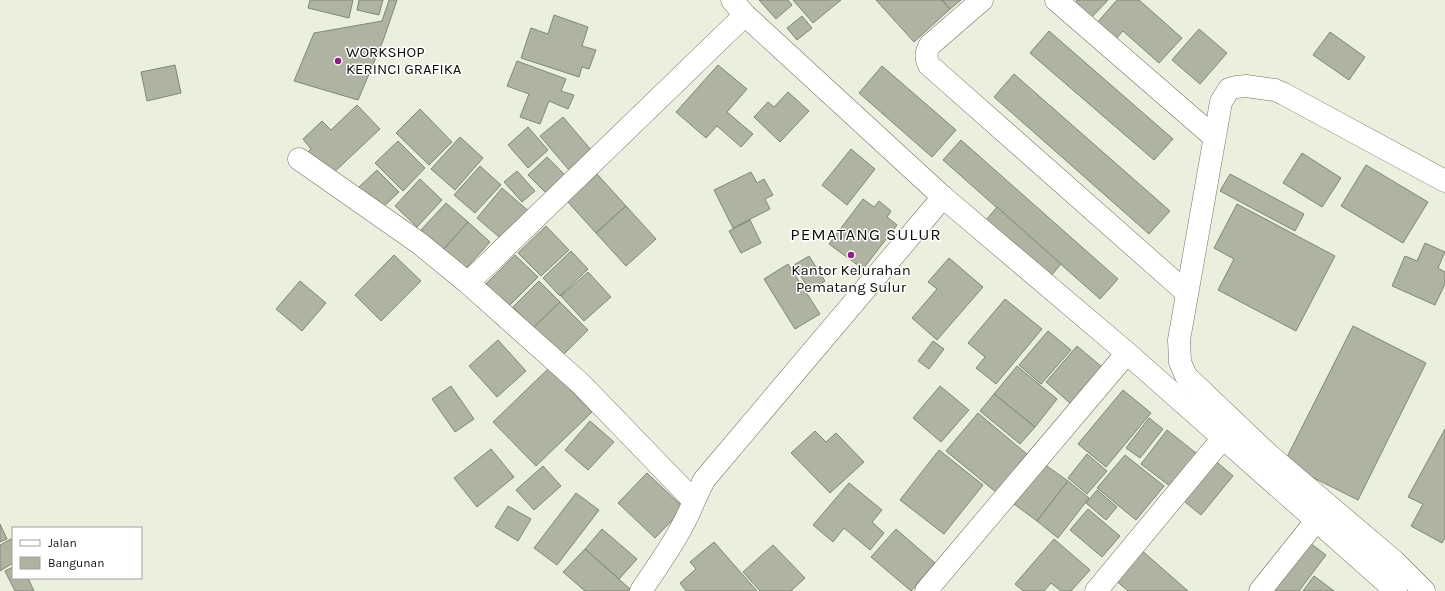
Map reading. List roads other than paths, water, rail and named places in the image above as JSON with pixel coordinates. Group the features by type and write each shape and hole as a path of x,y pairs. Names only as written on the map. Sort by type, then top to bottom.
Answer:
{"street":[{"path":"982,0 930,45 926,56 929,65 1187,293"},
{"path":"1056,0 1214,136"},
{"path":"468,283 739,8 943,197 1127,353 1396,591"},
{"path":"1424,591 1394,561 1269,455 1186,376 1180,362 1178,347 1214,136 1221,102 1229,89 1236,86 1246,86 1275,90 1445,181"},
{"path":"299,159 419,243 468,283 581,384 694,501"},
{"path":"641,591 679,533 704,480 943,197"},
{"path":"926,591 1127,353"},
{"path":"1096,591 1223,438"},
{"path":"1260,591 1316,521"}],"place":[{"name":"WORKSHOP KERINCI GRAFIKA","path":"338,61"},
{"name":"Kantor Kelurahan Pematang Sulur","path":"851,255"}],"district":[{"name":"PEMATANG SULUR","path":"866,234"}]}
